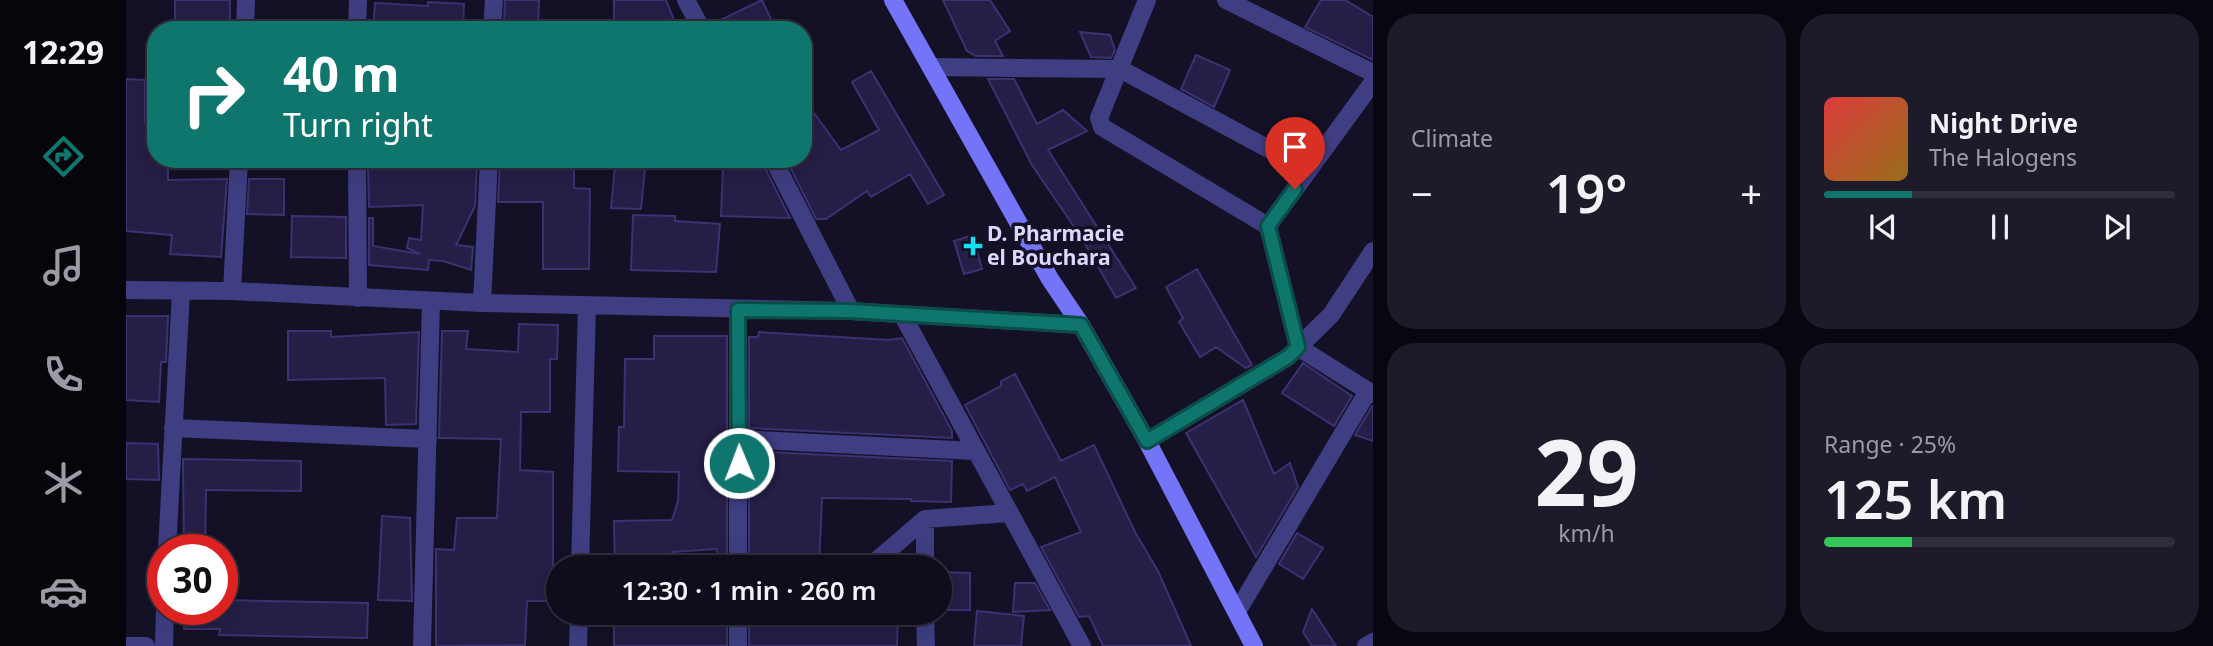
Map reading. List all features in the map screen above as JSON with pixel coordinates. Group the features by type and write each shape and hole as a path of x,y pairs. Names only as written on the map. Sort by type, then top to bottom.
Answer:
{"street":[{"path":"246,0 246,21"},
{"path":"357,21 358,0"},
{"path":"493,21 494,0"},
{"path":"686,0 697,21"},
{"path":"893,0 1050,279 1081,325 1147,441 1254,646"},
{"path":"1147,0 1099,118 1102,127 1268,226 1298,347 1371,392 1237,612"},
{"path":"1226,0 1373,72"},
{"path":"931,68 1120,69 1308,170"},
{"path":"1268,226 1373,82"},
{"path":"232,291 239,168"},
{"path":"358,168 358,298"},
{"path":"482,303 489,168"},
{"path":"778,168 850,311"},
{"path":"1147,441 1288,357 1331,315 1373,251"},
{"path":"126,290 232,291 482,303 850,311 1081,325"},
{"path":"168,534 181,292"},
{"path":"422,646 431,301"},
{"path":"580,555 587,305"},
{"path":"738,310 738,555"},
{"path":"903,316 1082,646"},
{"path":"173,428 428,439"},
{"path":"739,439 975,452"},
{"path":"883,555 925,519 1009,513"},
{"path":"925,519 925,555"},
{"path":"164,646 165,625"},
{"path":"578,646 579,625"},
{"path":"738,625 738,646"},
{"path":"925,625 926,646"},
{"path":"1366,646 1373,642"},
{"path":"126,646 146,646"}],"building":[{"path":"175,0 230,0 230,21 175,21"},
{"path":"505,0 539,0 538,21 504,21"},
{"path":"614,0 666,0 674,21 614,21"},
{"path":"762,0 772,21 718,21"},
{"path":"943,0 990,0 1010,31 995,41 1003,56 976,56 967,51"},
{"path":"1321,0 1345,0 1373,17 1373,60 1305,27"},
{"path":"428,2 464,4 463,21 374,21 375,3 428,6"},
{"path":"1080,32 1110,35 1115,50 1111,58 1091,57"},
{"path":"1196,55 1230,70 1214,107 1181,89"},
{"path":"871,71 944,195 928,204 910,174 871,197 867,191 826,219 816,219 790,168 812,168 812,110 841,150 879,130 852,82"},
{"path":"126,79 145,80 147,168 168,168 168,180 227,179 221,257 170,254 172,235 126,231"},
{"path":"988,79 1014,79 1037,124 1063,110 1087,131 1048,150 1136,288 1116,298 1081,237 1032,165"},
{"path":"368,168 477,168 475,206 456,245 473,247 471,270 443,261 429,260 428,270 369,265 369,218 373,218 373,246 420,254 407,248 409,238 421,240 423,205 369,207"},
{"path":"500,168 574,168 574,188 590,189 589,269 543,269 543,202 498,202"},
{"path":"615,168 645,169 641,209 611,208"},
{"path":"723,168 765,168 790,218 721,216"},
{"path":"249,179 284,179 284,215 247,214"},
{"path":"633,215 675,216 675,221 720,224 716,272 631,270"},
{"path":"292,216 346,217 346,258 291,257"},
{"path":"973,235 982,269 964,274 954,241"},
{"path":"1197,269 1252,365 1246,368 1216,347 1200,357 1179,322 1183,318 1166,287"},
{"path":"126,316 168,316 166,362 161,362 159,402 126,400"},
{"path":"519,324 558,325 557,359 550,359 550,412 521,412 520,470 553,472 553,555 546,555 546,601 527,601 525,645 436,646 436,549 454,550 457,518 497,518 501,439 439,438 442,331 468,331 466,349 518,352"},
{"path":"288,331 331,331 331,337 419,332 416,424 386,425 385,378 288,380"},
{"path":"759,332 888,340 902,338 952,431 952,438 749,428 749,337 758,337"},
{"path":"654,336 727,336 727,555 717,555 717,549 672,552 672,555 615,555 614,521 672,520 678,501 679,472 618,471 619,427 624,427 625,359 654,359"},
{"path":"1303,363 1352,396 1334,426 1282,393"},
{"path":"1015,374 1061,461 1094,445 1136,534 1158,571 1191,646 1103,646 1089,616 1079,617 1041,547 1081,532 1055,477 1027,491 1023,484 1010,490 965,405 1001,386 1001,381"},
{"path":"1243,400 1274,474 1290,463 1298,487 1256,557 1186,433"},
{"path":"1373,407 1373,441 1355,435"},
{"path":"126,443 158,444 159,480 126,479"},
{"path":"749,451 952,461 951,502 822,498 820,555 749,555"},
{"path":"183,459 301,461 301,491 206,490 205,534 184,534"},
{"path":"382,516 410,518 412,601 378,600"},
{"path":"1297,533 1323,548 1303,579 1279,564"},
{"path":"952,572 970,573 970,610 952,610"},
{"path":"1015,583 1035,583 1050,610 1013,612"},
{"path":"238,600 368,603 367,638 219,635 220,629 184,629 184,625 238,625"},
{"path":"1312,609 1336,646 1312,646 1303,632"},
{"path":"977,611 1024,616 1021,646 974,646"},
{"path":"614,625 727,625 727,646 614,646"},
{"path":"749,625 898,625 897,646 749,646"}],"place":[{"name":"D. Pharmacie el Bouchara","path":"973,246"}],"route":[{"path":"739,463 738,310 850,311 1081,325 1147,441 1288,357 1298,347 1268,226 1295,189"}]}
